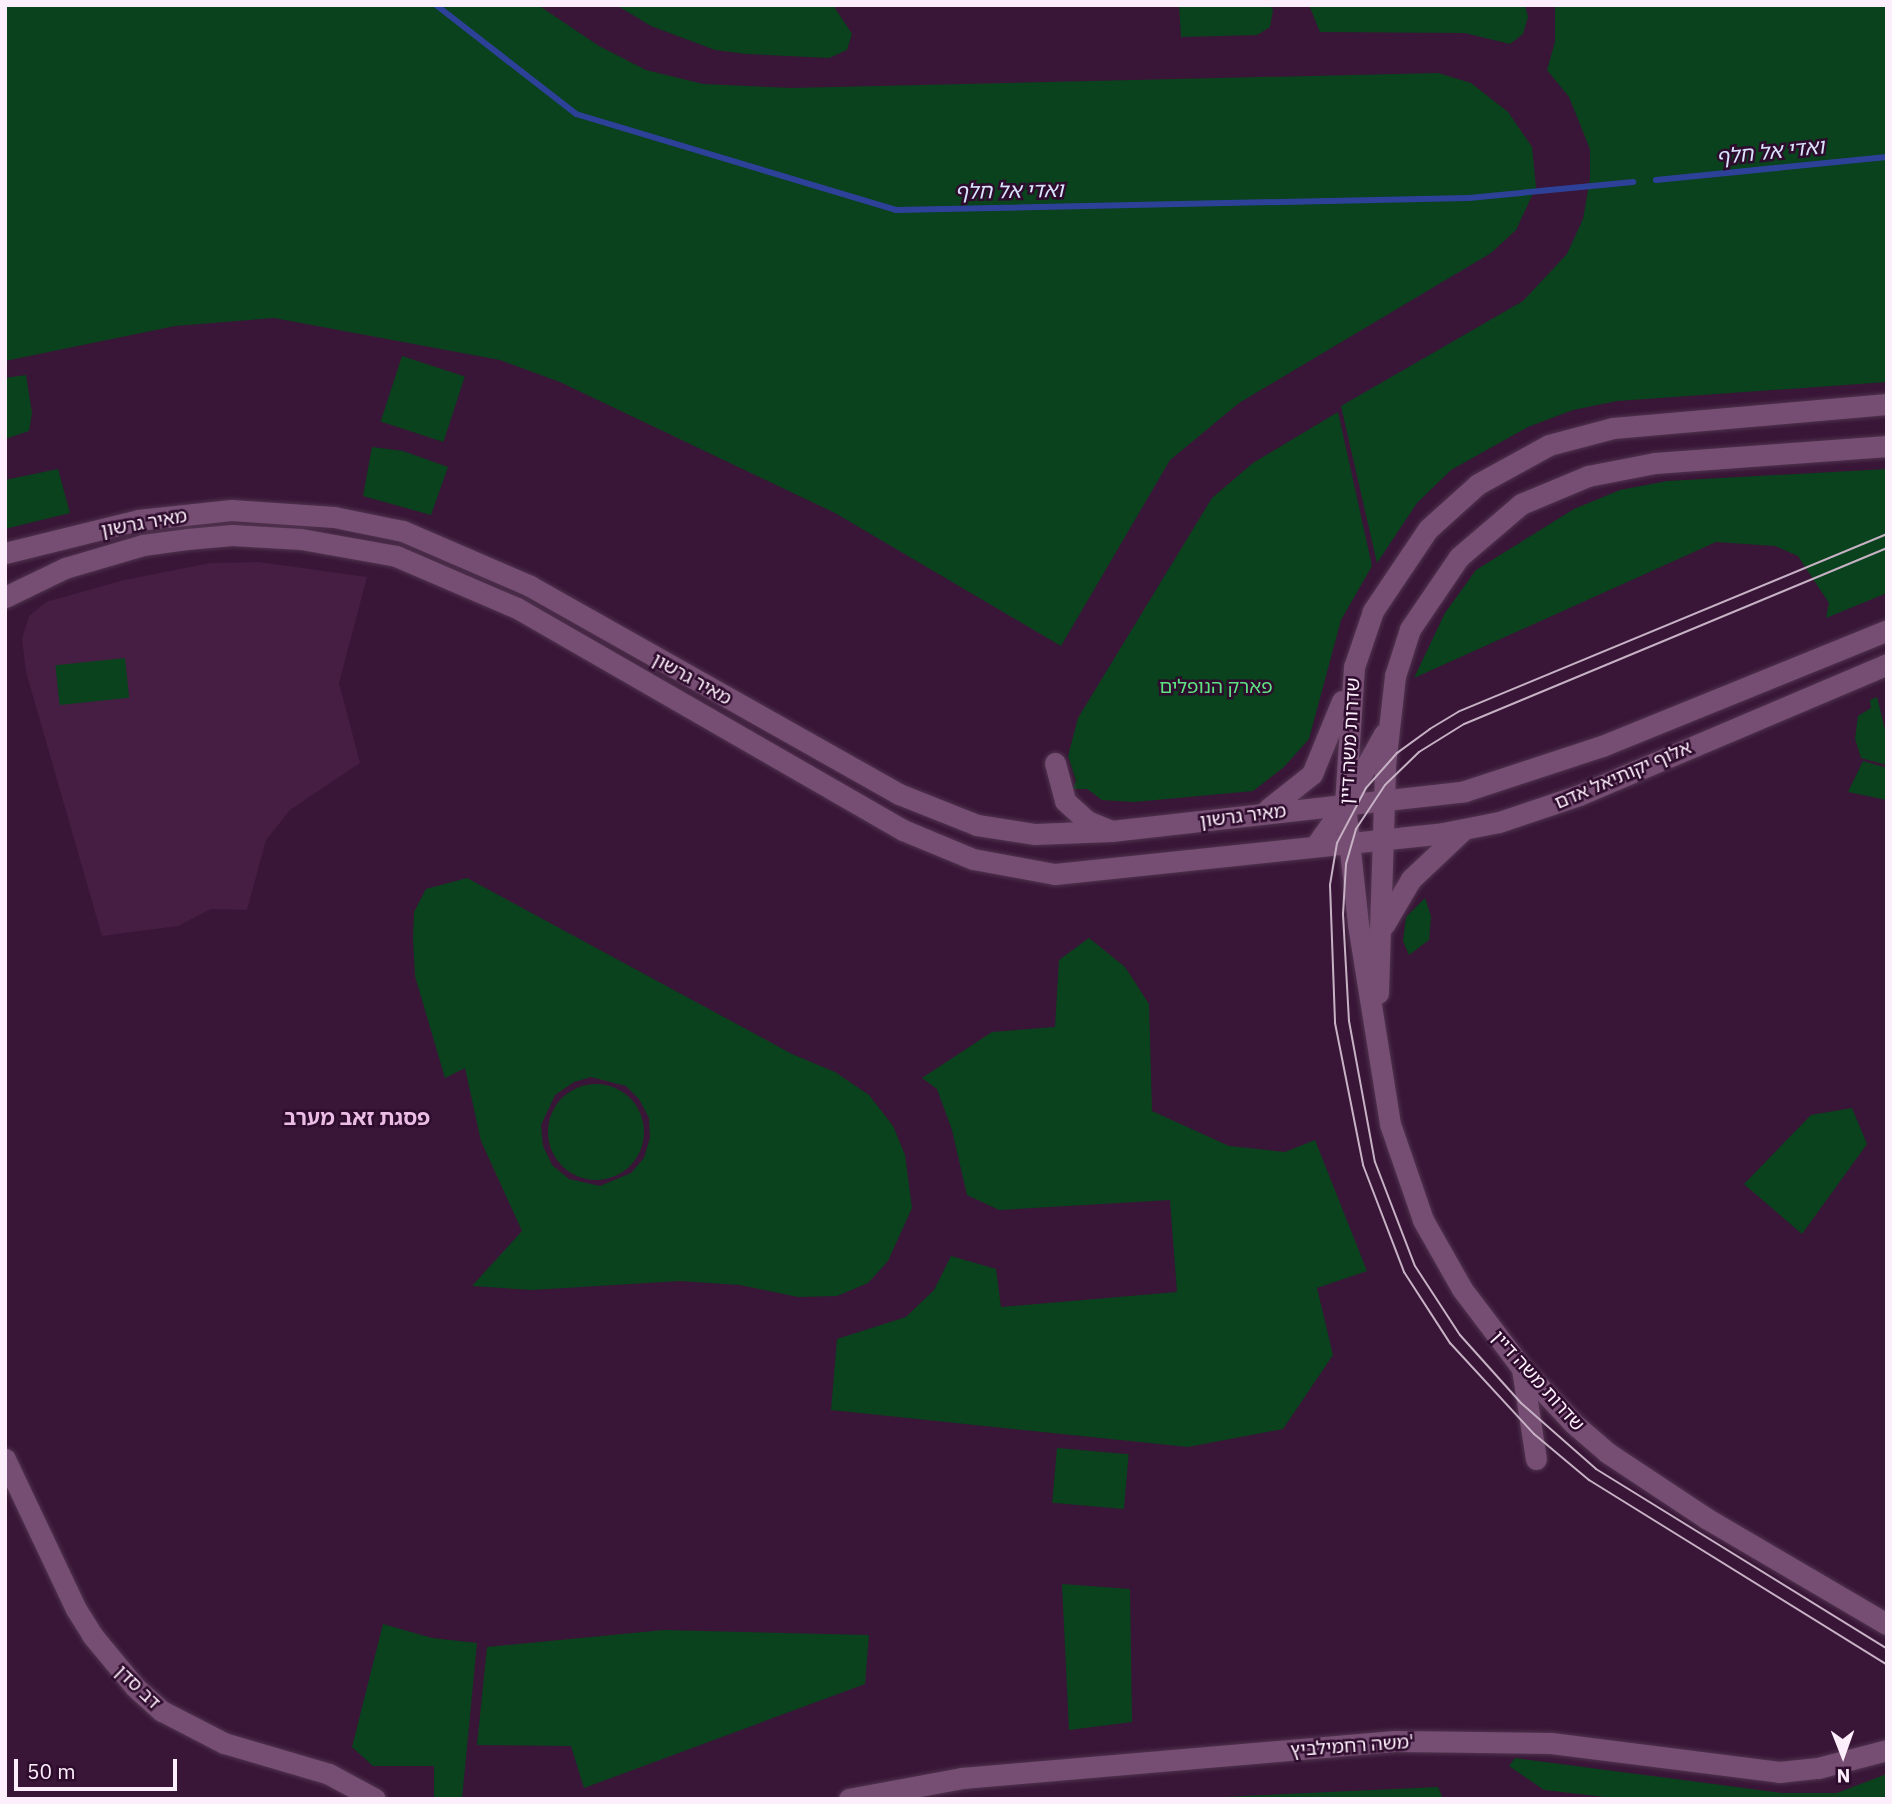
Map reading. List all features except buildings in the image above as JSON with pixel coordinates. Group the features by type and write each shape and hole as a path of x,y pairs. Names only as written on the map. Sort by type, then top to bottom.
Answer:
{"street":[{"name":"שדרות משה דיין","path":"1887,404 1651,422 1576,436 1522,457 1478,484 1428,529 1373,611 1355,662 1348,710 1345,804 1355,842 1352,877 1390,1124 1423,1220 1462,1289 1521,1367 1573,1423 1608,1453 1706,1518 1887,1624"},
{"name":"שדרות משה דיין","path":"1377,1041 1384,801 1388,728 1395,676 1410,629 1459,557 1521,504 1563,484 1621,468 1887,446"},
{"name":"מאיר גרשון","path":"5,553 138,520 231,510 334,517 382,526 438,543 519,580 838,762 934,810 1002,831 1111,831 1384,801"},
{"name":"מאיר גרשון","path":"5,597 65,568 154,544 232,535 366,548 429,567 517,608 842,798 973,859 1022,871 1081,873 1355,842"},
{"path":"5,575 5,592"},
{"name":"אלוף יקותיאל אדם","path":"1384,801 1443,796 1522,775 1887,630"},
{"path":"1262,813 1302,786 1318,765 1355,662"},
{"name":"אלוף יקותיאל אדם","path":"1355,842 1464,829 1579,795 1887,664"},
{"path":"1316,845 1345,804 1388,728"},
{"path":"1055,763 1065,801 1087,821 1111,831"},
{"path":"1355,842 1384,801"},
{"path":"1380,937 1410,879 1464,829"},
{"path":"1521,1367 1536,1459"},
{"name":"דב סדן","path":"5,1459 76,1609 92,1635 135,1687 162,1712 202,1733 329,1774 375,1799"},
{"name":"משה רחמילביץ'","path":"1855,1758 1887,1733"},
{"name":"משה רחמילביץ'","path":"849,1799 962,1778 1394,1741 1551,1743 1779,1772 1887,1750"}],"shaded area":[{"path":"259,562 367,577 339,683 360,763 290,810 266,840 247,910 211,909 178,926 102,936 26,672 22,639 29,616 46,602 124,580 210,563"}],"green space":[{"path":"5,5 538,5 599,46 646,70 703,84 792,88 1438,73 1471,83 1508,112 1532,147 1536,187 1516,230 1491,253 1239,403 1170,460 1061,646 835,513 560,382 500,360 274,318 175,326 5,361"},
{"path":"616,5 833,5 852,34 847,50 829,58 746,54 715,50 651,26"},
{"path":"1179,5 1270,5 1273,10 1270,27 1257,35 1181,37"},
{"path":"1309,5 1525,5 1528,17 1523,34 1510,44 1465,33 1320,32"},
{"path":"1555,5 1887,5 1887,382 1617,401 1573,410 1528,427 1451,470 1417,503 1377,563 1341,406 1523,301 1567,254 1583,219 1590,179 1590,149 1569,97 1547,70 1555,42"},
{"path":"402,356 465,376 443,442 381,422"},
{"path":"26,375 32,413 29,431 5,439 5,378"},
{"name":"פארק הנופלים","path":"1338,412 1372,566 1341,620 1309,739 1284,767 1253,791 1134,802 1102,800 1087,789 1072,789 1076,781 1068,756 1078,718 1212,498 1253,463"},
{"path":"372,447 403,451 448,467 431,515 363,496"},
{"path":"58,469 70,513 5,529 5,480"},
{"path":"1887,469 1887,593 1826,618 1829,603 1798,556 1775,546 1716,542 1414,678 1445,613 1476,570 1574,509 1620,490 1667,481"},
{"path":"125,658 129,698 60,705 55,665"},
{"path":"1877,697 1887,738 1887,765 1861,758 1855,739 1858,716 1871,708 1870,700"},
{"path":"1863,761 1887,768 1887,800 1848,792"},
{"path":"467,878 792,1054 835,1072 869,1095 893,1126 905,1155 912,1208 888,1261 868,1283 837,1296 798,1297 740,1285 680,1281 532,1290 472,1286 522,1231 481,1141 465,1068 445,1078 415,976 414,912 426,889","holes":["591,1077 626,1086 639,1099 649,1118 650,1138 644,1158 631,1173 600,1186 569,1179 552,1165 543,1146 541,1125 555,1095 574,1082"]},
{"path":"1425,898 1431,916 1429,940 1409,955 1403,941 1406,917"},
{"path":"1089,938 1125,967 1149,1004 1152,1111 1229,1146 1285,1152 1315,1140 1367,1271 1317,1288 1333,1355 1283,1429 1188,1447 831,1410 837,1339 906,1317 934,1290 951,1256 996,1269 1001,1307 1177,1292 1170,1200 999,1210 967,1195 952,1130 937,1089 922,1078 992,1032 1055,1027 1059,960"},
{"path":"596,1084 614,1088 630,1098 640,1114 644,1132 640,1150 630,1166 614,1176 596,1180 578,1176 562,1166 552,1150 548,1132 552,1114 562,1098 578,1088"},
{"path":"1852,1108 1867,1144 1802,1234 1744,1184 1811,1115"},
{"path":"1057,1448 1129,1454 1124,1509 1052,1503"},
{"path":"1062,1584 1130,1589 1132,1722 1069,1730"},
{"path":"383,1624 432,1638 477,1643 462,1799 434,1799 434,1766 373,1766 352,1747"},
{"path":"664,1630 869,1635 865,1684 584,1788 571,1746 477,1745 487,1647"},
{"path":"1515,1758 1782,1793 1837,1793 1887,1774 1887,1799 1622,1799 1544,1790 1509,1766"},
{"path":"1438,1787 1443,1799 1178,1799"}],"waterway":[{"name":"ואדי אל חלף","path":"436,5 576,114 896,210 1469,198 1633,182"},
{"name":"ואדי אל חלף","path":"1656,180 1887,157"}],"tram line":[{"path":"1887,534 1458,712 1430,729 1397,753 1366,788 1337,843 1330,885 1335,1023 1363,1165 1404,1272 1450,1343 1534,1434 1589,1480 1887,1665"},
{"path":"1887,548 1464,724 1419,752 1385,785 1356,829 1346,864 1343,914 1349,1021 1375,1162 1415,1266 1460,1335 1521,1403 1596,1469 1887,1649"}],"district":[{"name":"פסגת זאב מערב","path":"357,1117"}]}
